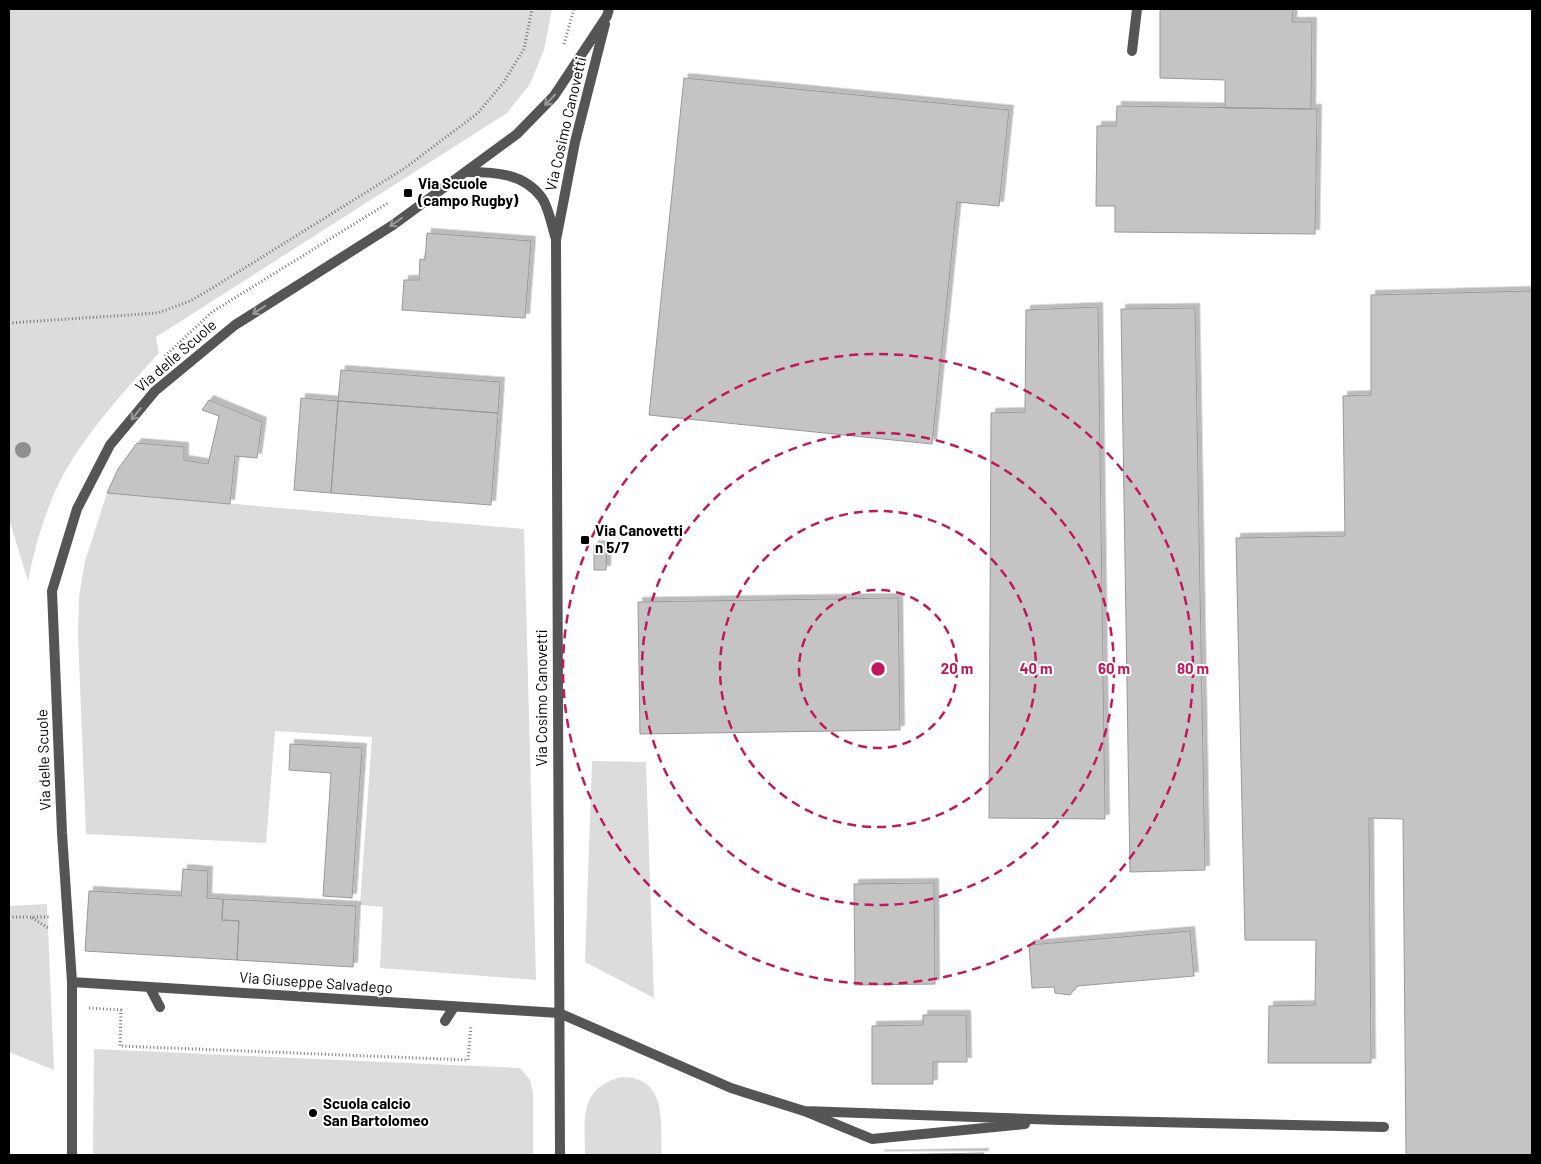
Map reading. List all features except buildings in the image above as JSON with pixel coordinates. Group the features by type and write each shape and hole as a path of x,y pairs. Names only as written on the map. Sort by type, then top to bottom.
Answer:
{"street":[{"path":"1132,50 1137,9"},
{"name":"Via delle Scuole","path":"72,1155 72,982 62,833 52,591 77,509 110,445 155,391 235,325 392,224 467,172 517,134 554,96 608,12"},
{"name":"Via Cosimo Canovetti","path":"560,1155 556,240 575,142 608,12"},
{"name":"Via Cosimo Canovetti","path":"467,172 496,172 521,179 542,198 556,240"},
{"name":"Via Giuseppe Salvadego","path":"72,982 559,1013"},
{"path":"150,988 160,1007"},
{"path":"445,1020 454,1007"},
{"path":"559,1013 731,1088 804,1111 872,1139 1061,1120"},
{"path":"804,1111 1061,1120 1384,1127"}],"path":[{"path":"9,323 158,313 190,301 214,287 405,168 478,113 503,82 524,49 532,9"},
{"path":"9,917 51,917"},
{"path":"32,917 52,930"},
{"path":"72,1007 121,1010 120,1046 468,1060 470,1025 480,1026"}],"shaded area":[{"path":"9,9 552,9 544,50 530,84 507,113 156,337 159,353 119,397 94,429 61,479 41,529 28,581 9,519"},
{"path":"107,493 524,529 536,980 380,968 383,907 360,905 372,737 275,731 266,843 86,834 78,635 79,597 85,561"},
{"path":"592,761 646,762 654,998 585,962"},
{"path":"47,904 54,1070 9,1052 9,906"},
{"name":"Scuola calcio San Bartolomeo","path":"94,1049 520,1068 530,1080 533,1093 533,1155 93,1155"},
{"path":"621,1077 636,1079 647,1084 654,1093 661,1115 662,1155 585,1155 585,1118 591,1097 597,1089 607,1082"}],"place":[{"name":"Via Scuole (campo Rugby)","path":"408,193"},
{"name":"Via Canovetti n 5/7","path":"585,540"},
{"name":"Scuola calcio San Bartolomeo","path":"313,1113"}]}
